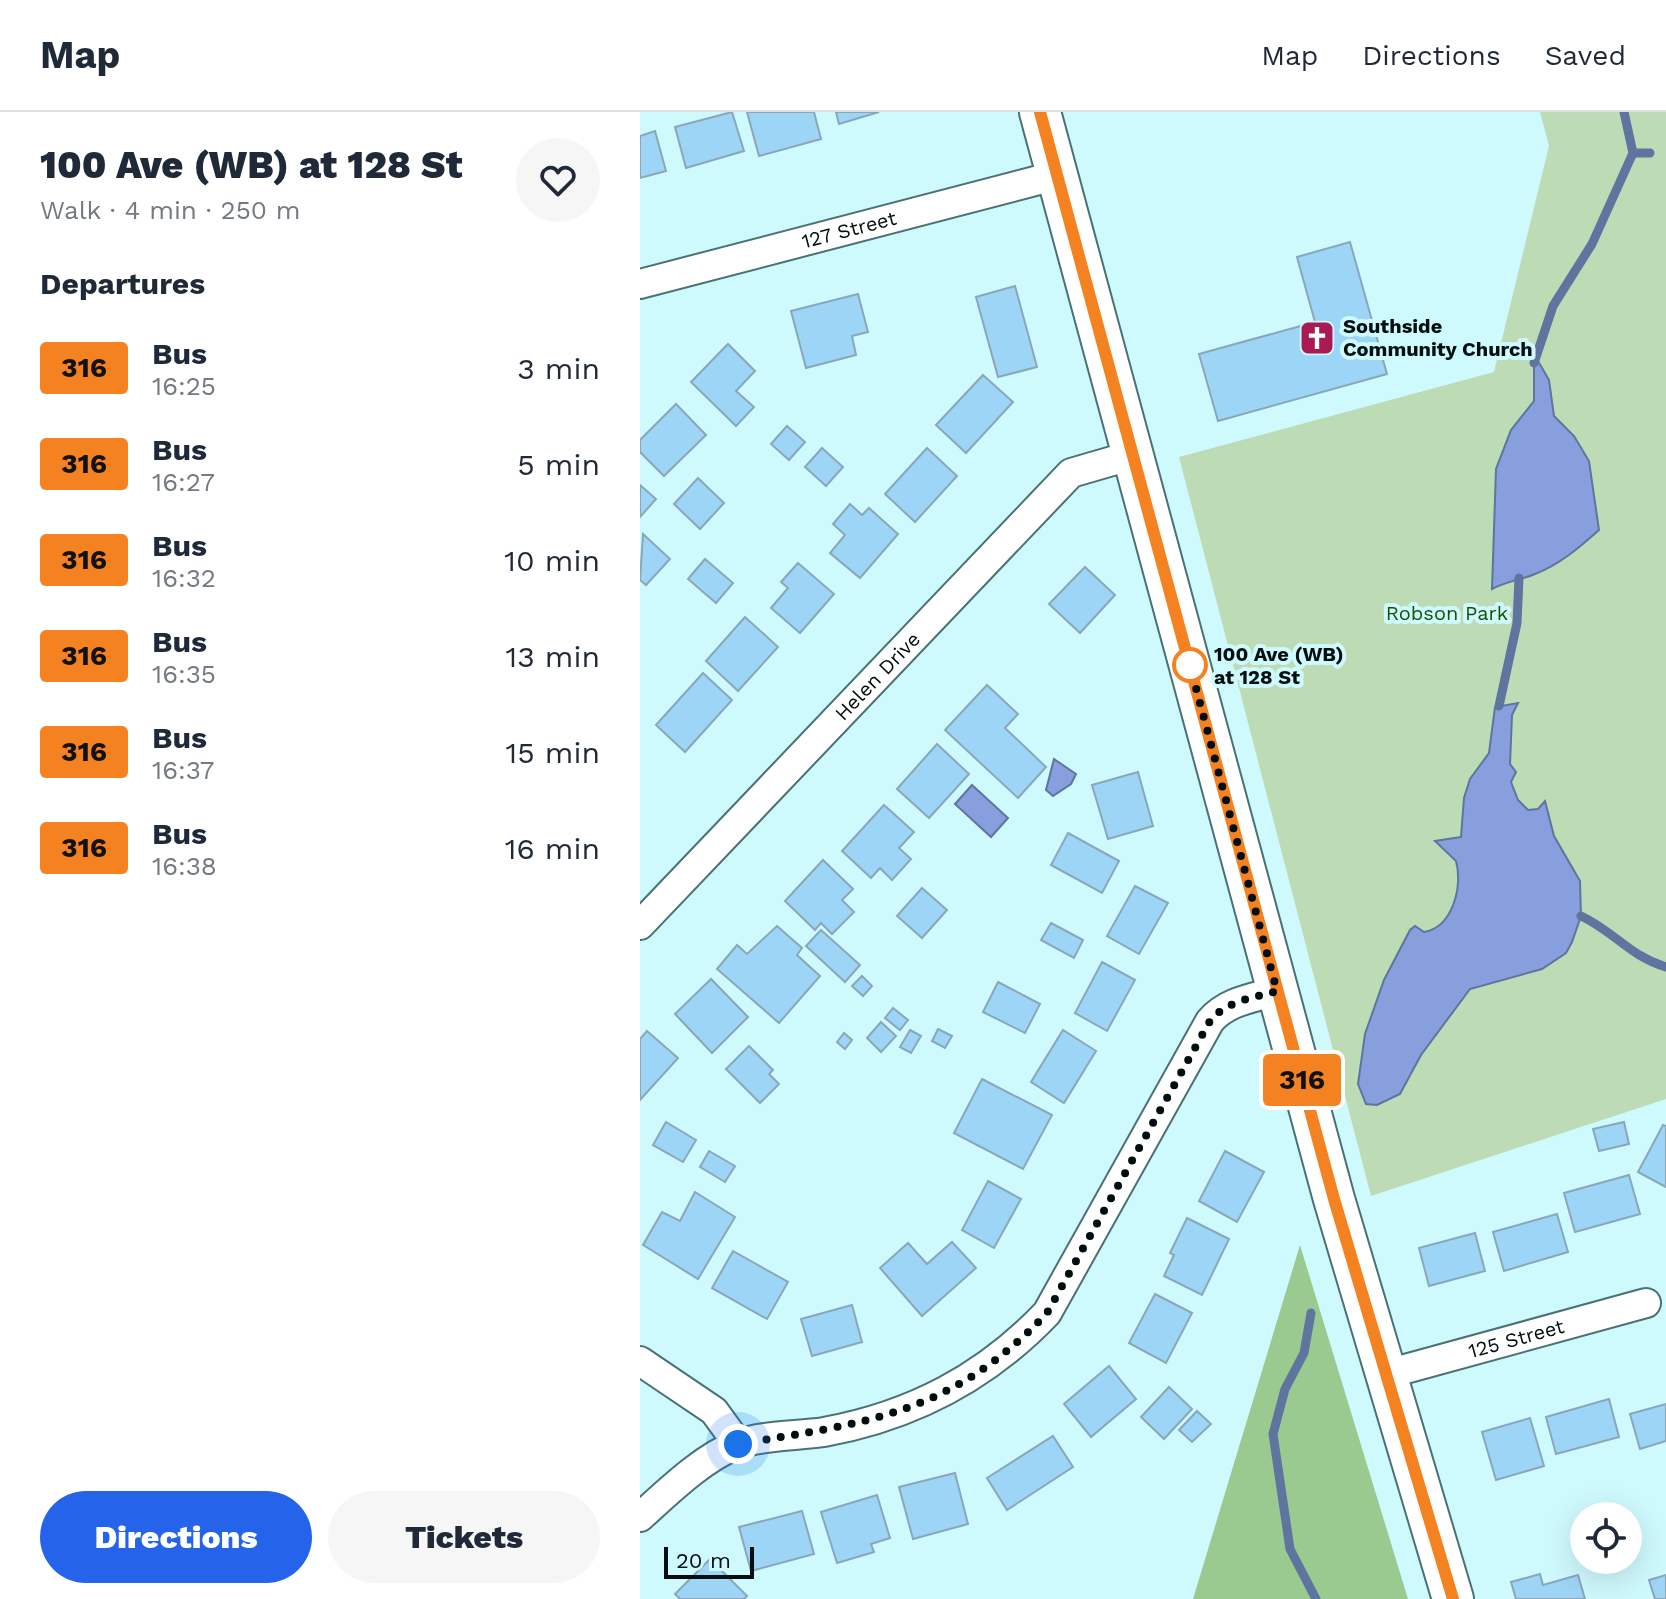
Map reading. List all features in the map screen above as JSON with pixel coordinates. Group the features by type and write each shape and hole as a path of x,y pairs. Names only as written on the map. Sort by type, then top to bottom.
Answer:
{"street":[{"path":"1040,112 1277,991 1453,1599"},
{"name":"127 Street","path":"640,284 1058,175"},
{"name":"Helen Drive","path":"640,925 1071,473 1133,455"},
{"path":"640,1517 693,1472 738,1444 824,1432 906,1410 962,1385 1016,1345 1047,1313 1210,1021 1219,1010 1230,1005 1277,991"},
{"name":"125 Street","path":"1387,1374 1646,1303"},
{"path":"640,1361 714,1411 738,1444"}],"green space":[{"name":"Robson Park","path":"1540,112 1666,112 1666,1099 1371,1196 1179,457 1494,372 1549,146"},
{"path":"1300,1245 1408,1599 1193,1599"}],"water":[{"path":"1534,354 1549,380 1554,416 1574,436 1589,461 1599,530 1552,566 1492,589 1496,469 1511,430 1534,401"},
{"path":"1518,703 1512,715 1510,764 1516,772 1511,782 1518,800 1528,810 1538,809 1545,801 1554,836 1580,881 1581,916 1572,942 1566,953 1542,969 1470,989 1421,1055 1400,1094 1377,1105 1366,1104 1358,1084 1365,1034 1384,980 1410,930 1415,926 1424,932 1434,929 1449,914 1457,893 1456,861 1435,841 1461,837 1464,798 1470,779 1489,753 1495,707"},
{"path":"1054,759 1076,774 1071,784 1053,796 1046,790"},
{"path":"972,785 1008,818 991,837 955,804"}],"building":[{"path":"732,112 744,151 686,168 675,127"},
{"path":"747,112 814,112 821,139 759,156"},
{"path":"836,112 879,112 839,124"},
{"path":"655,131 666,171 640,178 640,136"},
{"name":"Southside Community Church","path":"1350,242 1387,374 1218,421 1199,354 1315,322 1297,257"},
{"path":"1015,286 1037,367 998,377 976,297"},
{"path":"858,294 868,332 852,336 856,355 806,368 791,311"},
{"path":"728,344 755,371 736,391 754,407 736,426 691,382"},
{"path":"983,375 1013,402 966,453 936,425"},
{"path":"676,404 706,435 664,476 640,452 640,440"},
{"path":"787,426 805,442 789,460 771,444"},
{"path":"822,448 843,467 826,486 805,467"},
{"path":"927,448 957,476 915,522 885,494"},
{"path":"698,478 724,503 700,529 674,504"},
{"path":"640,485 656,499 640,517"},
{"path":"850,504 862,515 869,508 898,534 860,578 830,553 845,535 833,524"},
{"path":"643,534 670,559 646,585 640,580"},
{"path":"705,559 733,583 716,603 688,579"},
{"path":"798,563 834,594 800,633 771,608 788,588 781,582"},
{"path":"1085,567 1115,595 1080,633 1049,604"},
{"path":"745,617 778,647 738,691 706,661"},
{"path":"703,673 732,700 685,752 656,725"},
{"path":"987,685 1018,714 1005,728 1046,767 1018,798 945,730"},
{"path":"937,744 969,774 929,818 897,789"},
{"path":"1138,772 1153,826 1108,839 1092,785"},
{"path":"884,805 914,832 899,848 911,859 892,880 880,868 871,878 842,851"},
{"path":"1068,833 1119,861 1102,893 1051,865"},
{"path":"823,860 853,889 842,900 854,912 832,934 821,923 815,930 785,901"},
{"path":"1135,886 1168,903 1139,954 1107,936"},
{"path":"922,888 947,910 922,938 897,916"},
{"path":"1051,923 1083,940 1074,958 1041,940"},
{"path":"777,926 802,948 797,955 820,976 779,1023 717,969 737,945 747,954"},
{"path":"821,930 860,965 845,982 806,946"},
{"path":"1102,962 1135,980 1107,1031 1075,1013"},
{"path":"862,976 872,986 863,996 852,986"},
{"path":"711,979 748,1017 712,1053 675,1014"},
{"path":"998,982 1040,1004 1025,1033 983,1012"},
{"path":"893,1008 908,1020 900,1030 885,1018"},
{"path":"881,1022 896,1036 881,1052 867,1038"},
{"path":"938,1029 952,1036 945,1048 932,1041"},
{"path":"910,1030 921,1036 911,1053 900,1047"},
{"path":"1063,1030 1096,1051 1064,1103 1031,1082"},
{"path":"647,1031 678,1058 640,1100 640,1039"},
{"path":"844,1033 852,1040 845,1049 837,1042"},
{"path":"749,1046 773,1070 769,1074 779,1084 760,1103 726,1069"},
{"path":"982,1079 1052,1115 1023,1169 954,1133"},
{"path":"666,1122 696,1140 683,1162 653,1145"},
{"path":"1624,1122 1629,1144 1599,1151 1593,1129"},
{"path":"1663,1125 1666,1126 1666,1187 1638,1172"},
{"path":"709,1151 735,1166 725,1182 700,1167"},
{"path":"1225,1151 1264,1172 1237,1222 1199,1201"},
{"path":"1629,1175 1640,1214 1575,1232 1564,1193"},
{"path":"988,1181 1021,1199 994,1248 962,1230"},
{"path":"695,1192 735,1217 698,1279 643,1245 662,1212 680,1221"},
{"path":"1557,1214 1568,1252 1504,1271 1493,1232"},
{"path":"1187,1218 1229,1239 1202,1295 1164,1276 1174,1255 1170,1253"},
{"path":"1475,1233 1485,1271 1429,1286 1419,1248"},
{"path":"952,1242 976,1268 922,1316 880,1268 908,1243 927,1264"},
{"path":"733,1251 788,1282 767,1319 712,1288"},
{"path":"1155,1294 1192,1313 1166,1363 1129,1343"},
{"path":"852,1305 862,1342 812,1356 801,1319"},
{"path":"1109,1366 1136,1399 1091,1437 1064,1404"},
{"path":"1169,1387 1192,1409 1164,1439 1141,1417"},
{"path":"1609,1399 1619,1437 1556,1454 1546,1417"},
{"path":"1666,1404 1666,1441 1640,1449 1630,1414"},
{"path":"1197,1411 1211,1424 1192,1442 1179,1430"},
{"path":"1530,1418 1544,1466 1496,1480 1482,1432"},
{"path":"1053,1436 1073,1467 1007,1510 987,1478"},
{"path":"955,1473 968,1524 913,1539 899,1487"},
{"path":"877,1495 890,1538 871,1544 874,1552 837,1563 821,1512"},
{"path":"802,1511 814,1554 751,1571 739,1527"},
{"path":"710,1559 747,1596 744,1599 680,1599 675,1594"},
{"path":"1540,1574 1543,1585 1578,1575 1585,1599 1516,1599 1511,1582"},
{"path":"1666,1575 1666,1599 1655,1599 1649,1580"}],"waterway":[{"path":"1624,112 1633,153 1650,153"},
{"path":"1534,363 1553,306 1592,244 1633,153"},
{"path":"1499,706 1517,623 1519,578"},
{"path":"1581,916 1631,950 1666,967"},
{"path":"1311,1313 1304,1353 1285,1389 1273,1434 1290,1549 1316,1599"}],"bus line":[{"name":"316","path":"1040,112 1334,1199 1453,1599"}],"place":[{"name":"Southside Community Church","path":"1317,338"},
{"name":"100 Ave (WB) at 128 St","path":"1190,665"}],"route":[{"path":"738,1444 824,1432 906,1410 962,1385 1016,1345 1047,1313 1210,1021 1219,1010 1230,1005 1277,991 1189,662 1190,665"}]}
